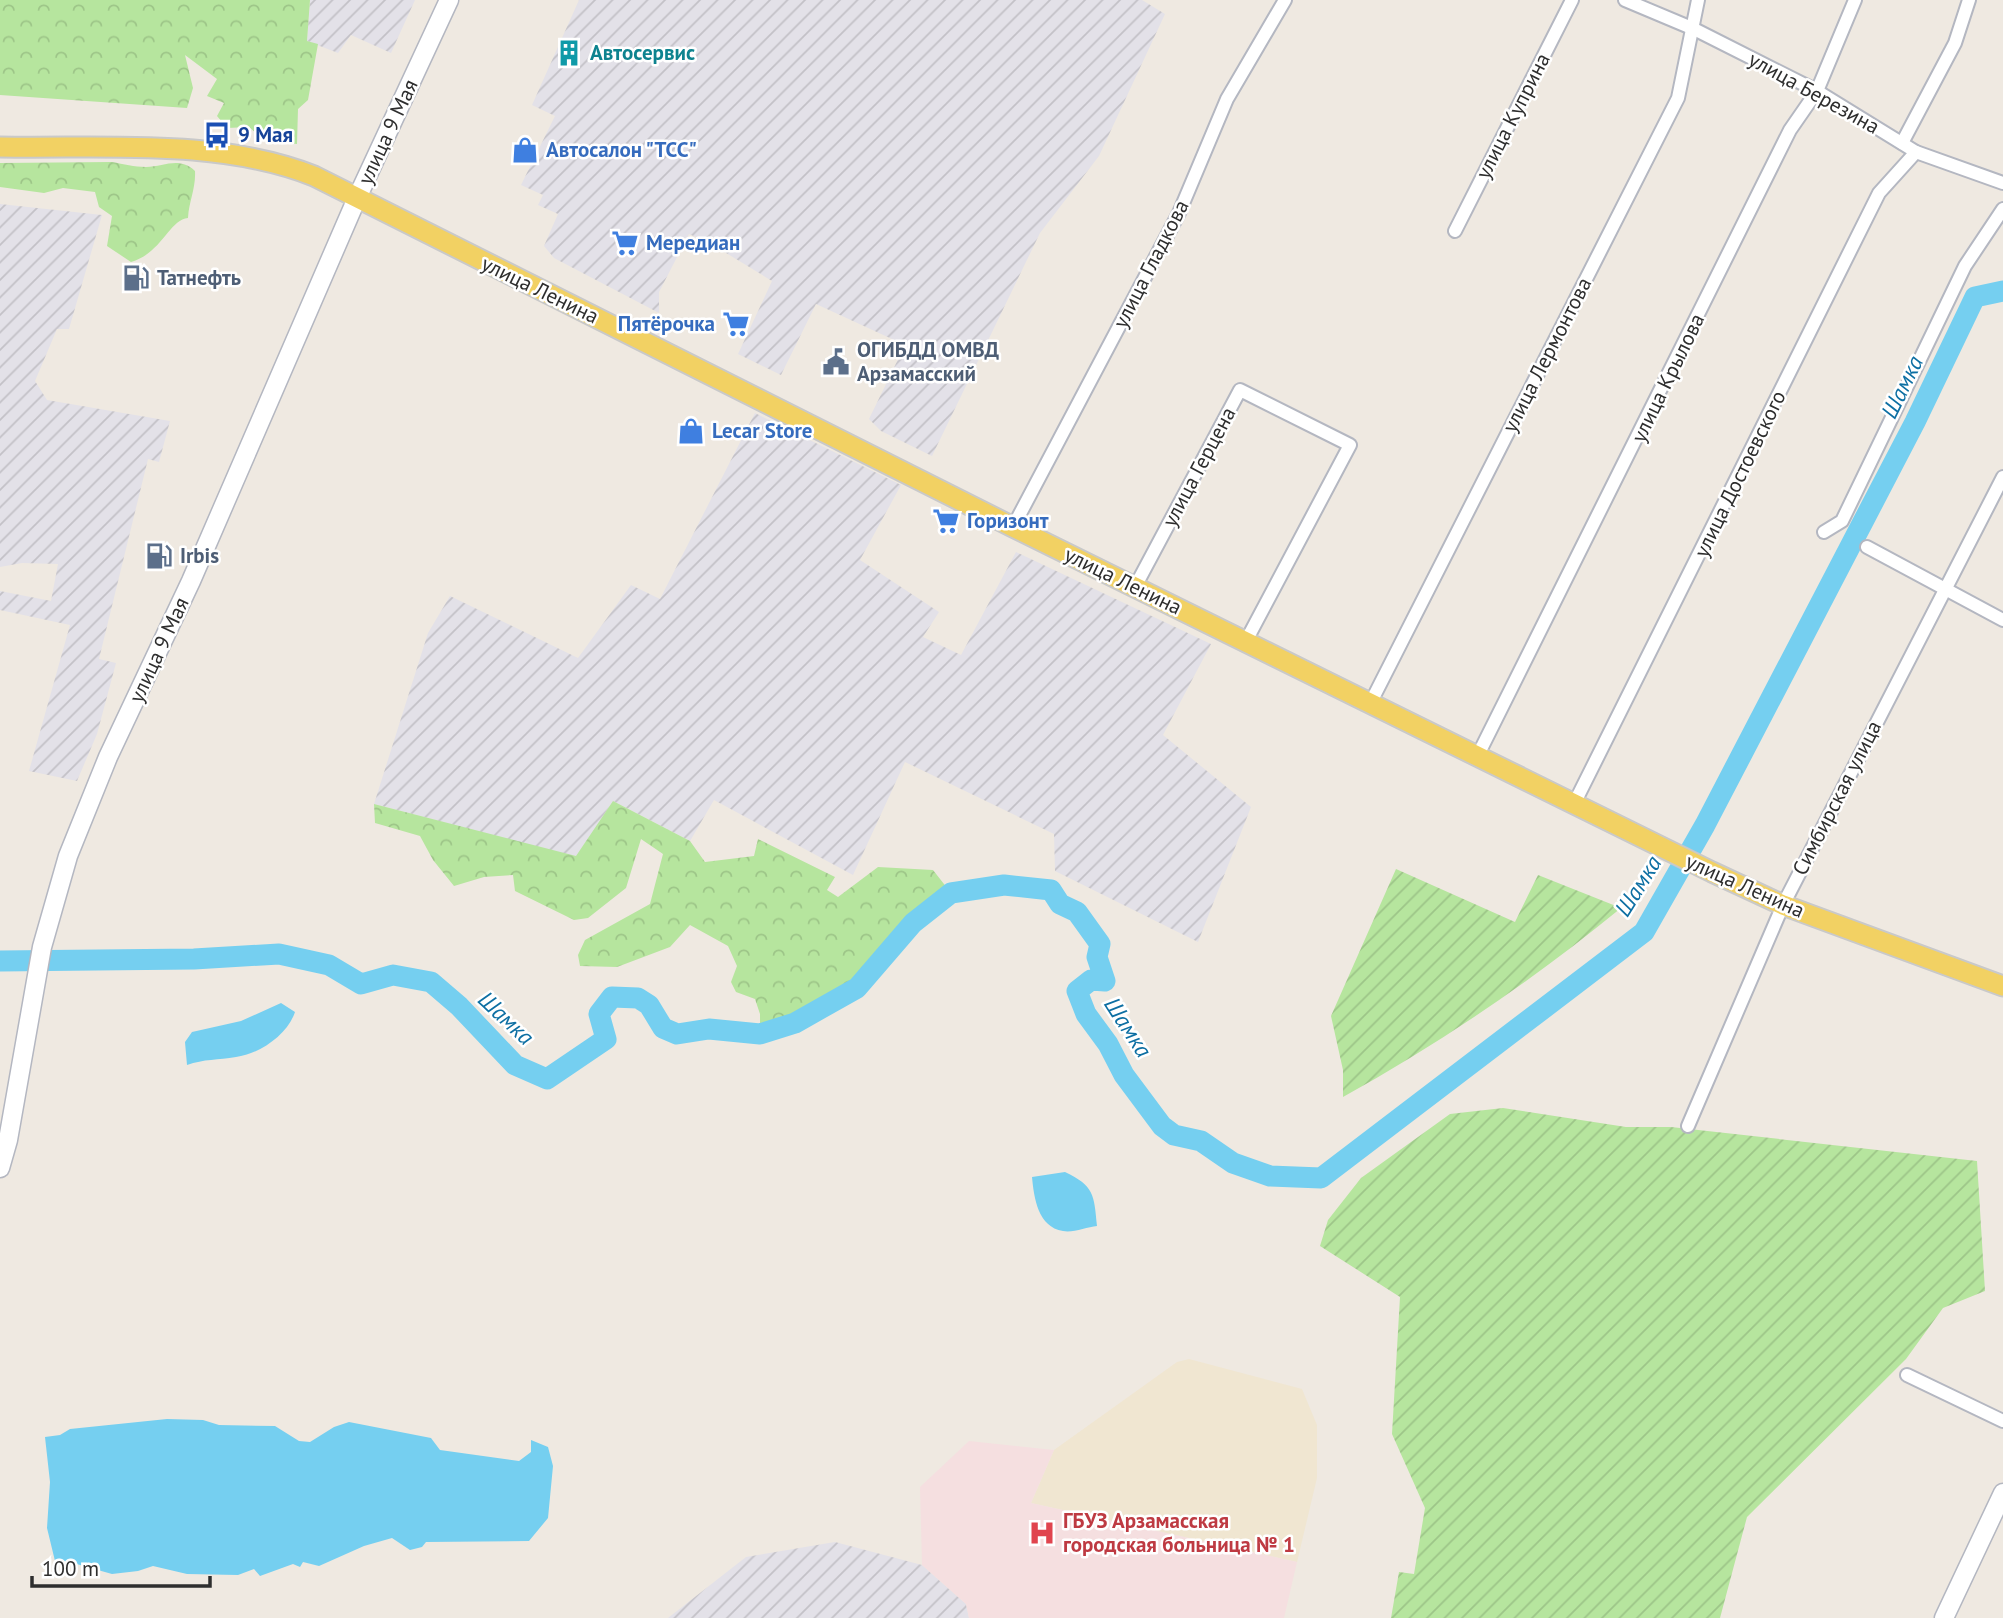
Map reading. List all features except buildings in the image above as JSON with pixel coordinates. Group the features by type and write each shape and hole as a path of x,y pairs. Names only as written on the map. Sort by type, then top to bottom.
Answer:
{"main road":[{"name":"улица 9 Мая","path":"0,1168 8,1140 42,947 68,856 108,757 191,581 356,198 449,0"},
{"name":"улица Ленина","path":"0,147 198,151 244,155 283,164 1672,853 1783,905 2003,986"},
{"path":"1944,1618 2003,1493"}],"street":[{"name":"улица Гладкова","path":"1013,527 1179,213 1227,99 1285,0"},
{"name":"улица Куприна","path":"1455,231 1572,0"},
{"name":"улица Березина","path":"1625,0 1694,29 1817,91 1916,152 2003,183"},
{"name":"улица Лермонтова","path":"1371,702 1678,98 1698,0"},
{"name":"улица Крылова","path":"1478,755 1790,130 1817,91 1855,0"},
{"path":"1902,143 1955,43 1969,0"},
{"name":"улица Достоевского","path":"1574,804 1879,193 1916,152"},
{"path":"1834,529 1965,266 2003,209"},
{"name":"улица Герцена","path":"1135,587 1240,390 1350,445 1246,641"},
{"name":"Симбирская улица","path":"1688,1126 1783,905 1942,590 2003,477"},
{"path":"1867,547 1942,590 2003,620"},
{"path":"1907,1375 2003,1421"}],"shaded area":[{"path":"310,0 415,0 391,53 351,35 338,53 307,41"},
{"path":"579,0 1142,0 1165,14 1099,156 1040,233 932,456 881,431 869,419 905,345 816,304 781,375 738,354 772,281 713,245 689,234 659,292 659,313 554,258 544,246 558,214 538,205 543,195 521,185 555,116 532,105"},
{"path":"0,204 102,215 69,329 57,329 35,381 47,400 170,421 159,462 148,459 99,659 116,663 97,734 77,781 29,771 70,625 0,610 0,591 51,601 58,564 22,563 0,567"},
{"path":"755,413 901,485 860,560 939,612 923,637 961,655 1016,552 1211,644 1163,735 1251,807 1198,942 1055,871 1054,834 905,762 853,875 714,800 690,841 613,801 576,857 374,804 428,633 450,596 578,658 631,585 660,599"},
{"path":"1189,1359 1302,1389 1317,1425 1317,1478 1297,1562 1031,1503 1054,1450 1177,1362"},
{"name":"ГБУЗ Арзамасская городская больница № 1","path":"969,1441 1054,1450 1031,1503 1297,1562 1284,1618 969,1618 966,1604 922,1565 920,1487"},
{"path":"835,1542 922,1565 966,1604 969,1618 668,1618 746,1557"}],"green space":[{"path":"0,0 310,0 307,41 318,44 308,100 298,109 297,144 264,140 249,127 227,128 217,116 224,103 207,96 217,79 185,55 193,88 187,108 0,95"},
{"path":"112,162 146,167 177,163 195,171 188,218 175,224 150,252 131,262 107,246 112,216 99,207 95,192 63,188 44,193 0,187 0,163"},
{"path":"613,801 690,841 705,862 754,856 758,839 835,877 827,890 838,897 878,867 933,870 951,893 913,923 857,988 795,1023 760,1034 760,1014 755,999 736,992 731,982 737,966 728,946 690,925 670,947 617,967 580,966 578,955 585,940 650,904 663,854 641,839 626,888 588,918 574,920 515,891 513,875 484,877 454,886 433,860 420,836 375,823 374,804 576,856"},
{"path":"1396,869 1515,922 1538,875 1621,908 1486,1009 1343,1097 1343,1070 1331,1016"},
{"path":"1503,1108 1626,1127 1671,1127 1977,1161 1985,1291 1943,1308 1906,1359 1747,1517 1720,1618 1391,1618 1399,1572 1414,1574 1425,1508 1392,1434 1400,1297 1320,1246 1328,1220 1361,1178 1450,1114"}],"water":[{"path":"281,1003 295,1012 286,1028 272,1042 245,1055 187,1065 185,1042 192,1032 241,1021"},
{"path":"1065,1172 1082,1182 1091,1192 1097,1226 1063,1231 1048,1224 1043,1218 1036,1202 1032,1177"},
{"path":"167,1419 203,1420 219,1425 275,1426 299,1441 310,1442 334,1427 349,1422 431,1438 440,1450 519,1461 531,1452 531,1440 548,1447 553,1466 548,1518 529,1541 426,1542 422,1547 410,1550 392,1538 364,1546 319,1566 303,1562 300,1567 293,1564 260,1576 254,1569 238,1575 187,1574 153,1566 112,1574 55,1561 47,1528 50,1482 45,1437 60,1435 70,1429"}],"waterway":[{"name":"Шамка","path":"0,961 194,959 279,954 329,965 361,984 393,975 431,982 459,1006 515,1065 547,1079 606,1039 599,1014 612,997 638,998 649,1005 663,1028 677,1034 709,1029 760,1034 795,1023 857,988 913,923 951,893 1004,885 1051,890 1060,904 1077,912 1100,944 1097,957 1105,981 1091,980 1077,991 1086,1014 1108,1044 1124,1075 1162,1126 1174,1135 1201,1141 1233,1163 1270,1176 1321,1178 1644,932 1705,825 1915,422 1975,297 2003,291"}],"place":[{"name":"Автосервис","path":"569,53"},
{"name":"9 Мая","path":"217,135"},
{"name":"Автосалон \"ТСС\"","path":"525,150"},
{"name":"Мередиан","path":"625,243"},
{"name":"Татнефть","path":"136,278"},
{"name":"Пятёрочка","path":"736,324"},
{"name":"ОГИБДД ОМВД Арзамасский","path":"836,362"},
{"name":"Lecar Store","path":"691,431"},
{"name":"Горизонт","path":"946,521"},
{"name":"Irbis","path":"159,556"},
{"name":"ГБУЗ Арзамасская городская больница № 1","path":"1042,1533"}]}
